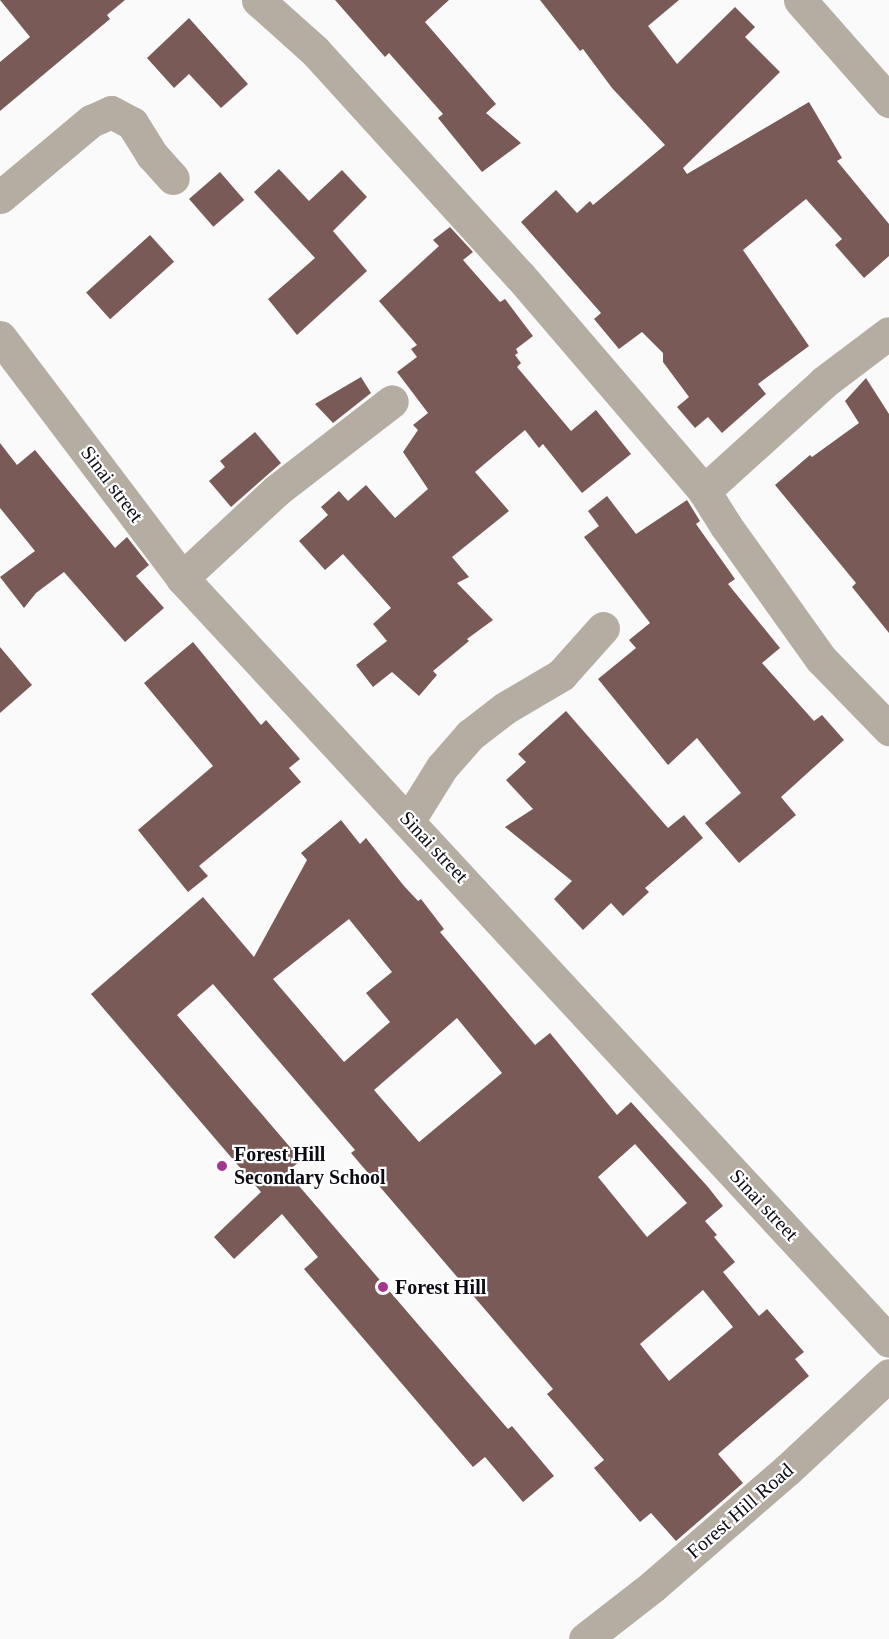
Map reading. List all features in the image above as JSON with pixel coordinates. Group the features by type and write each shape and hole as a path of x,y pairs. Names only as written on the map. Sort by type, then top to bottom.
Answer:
{"street":[{"path":"258,0 315,51 520,276 704,491 726,526 821,659 889,729"},
{"path":"800,0 889,101"},
{"path":"0,197 91,121 111,112 132,123 152,155 172,178"},
{"path":"704,491 824,382 889,333"},
{"name":"Sinai street","path":"0,337 183,578 889,1341"},
{"path":"183,578 277,490 392,401"},
{"path":"409,820 442,767 470,735 505,708 561,675 603,628"},
{"name":"Forest Hill Road","path":"585,1639 653,1586 787,1470 889,1375"}],"building":[{"path":"0,0 125,0 107,15 110,19 0,111 0,62 30,37"},
{"path":"335,0 449,0 425,22 496,104 486,113 521,143 482,172 438,118 443,114 389,53 385,57"},
{"path":"540,0 679,0 648,26 677,64 735,7 755,27 745,37 780,72 683,168 687,174 809,102 842,158 837,161 889,224 889,256 864,278 835,245 842,239 806,199 743,250 809,346 758,384 766,394 722,433 708,417 695,428 677,407 689,397 663,362 663,353 642,332 619,349 594,319 601,313 521,222 556,190 577,213 590,201 593,205 665,145 612,88 583,49 580,51"},
{"path":"189,18 248,84 221,108 189,74 174,88 147,58"},
{"path":"279,169 309,201 342,170 367,197 333,231 367,271 297,335 268,299 315,258 254,192"},
{"path":"220,172 244,200 213,227 189,199"},
{"path":"450,227 473,252 463,260 500,302 505,299 533,336 516,349 518,353 515,355 521,363 517,367 571,431 596,410 631,454 582,493 543,444 539,448 525,430 475,472 509,511 452,557 469,577 457,583 493,620 467,639 469,641 433,671 437,675 419,696 392,672 373,687 356,665 387,641 373,624 391,608 343,554 325,570 299,541 328,515 321,507 339,491 348,501 366,485 395,518 428,489 403,452 418,430 413,425 428,413 397,372 417,357 411,349 417,345 379,301 439,246 433,240"},
{"path":"150,235 174,262 110,319 86,293"},
{"path":"361,377 371,393 333,423 315,404"},
{"path":"866,378 889,414 889,633 852,587 856,583 775,485 810,455 812,457 859,423 845,401"},
{"path":"255,432 281,463 231,507 209,481 225,467 220,461"},
{"path":"0,443 17,465 35,450 115,548 127,537 149,565 136,576 164,608 125,642 64,572 36,593 24,608 0,577 35,551 0,508"},
{"path":"607,496 636,534 687,500 700,521 696,524 735,579 728,584 780,648 762,663 814,721 822,715 844,740 781,797 796,815 739,863 705,823 741,793 697,738 668,765 598,679 636,648 629,640 650,623 584,537 599,526 588,511"},
{"path":"193,642 261,725 266,720 300,759 289,768 301,782 199,866 208,876 188,892 138,830 213,766 144,683"},
{"path":"0,647 32,685 0,713"},
{"path":"566,711 668,828 684,815 703,838 645,888 649,892 623,916 611,903 583,930 554,899 572,881 505,827 533,809 506,780 526,762 518,754"},
{"path":"341,820 360,844 366,838 404,886 418,901 421,899 444,929 440,932 535,1045 550,1033 617,1115 631,1102 708,1187 723,1206 705,1221 717,1235 714,1237 735,1262 723,1272 759,1316 767,1309 804,1352 795,1359 809,1376 718,1454 743,1483 676,1541 651,1513 640,1522 594,1468 604,1460 547,1394 553,1389 351,1153 355,1150 213,984 177,1015 301,1160 287,1172 508,1429 512,1426 554,1476 523,1502 485,1457 473,1467 304,1269 318,1257 282,1214 234,1259 214,1237 261,1192 91,994 203,897 254,957 307,860 301,853","holes":["349,919 392,972 366,993 390,1022 344,1062 273,979","457,1018 502,1073 419,1142 374,1090","635,1144 687,1203 647,1237 598,1177","703,1290 733,1327 669,1381 640,1344"]}],"place":[{"name":"Forest Hill Secondary School","path":"222,1166"},
{"name":"Forest Hill","path":"383,1287"}]}
